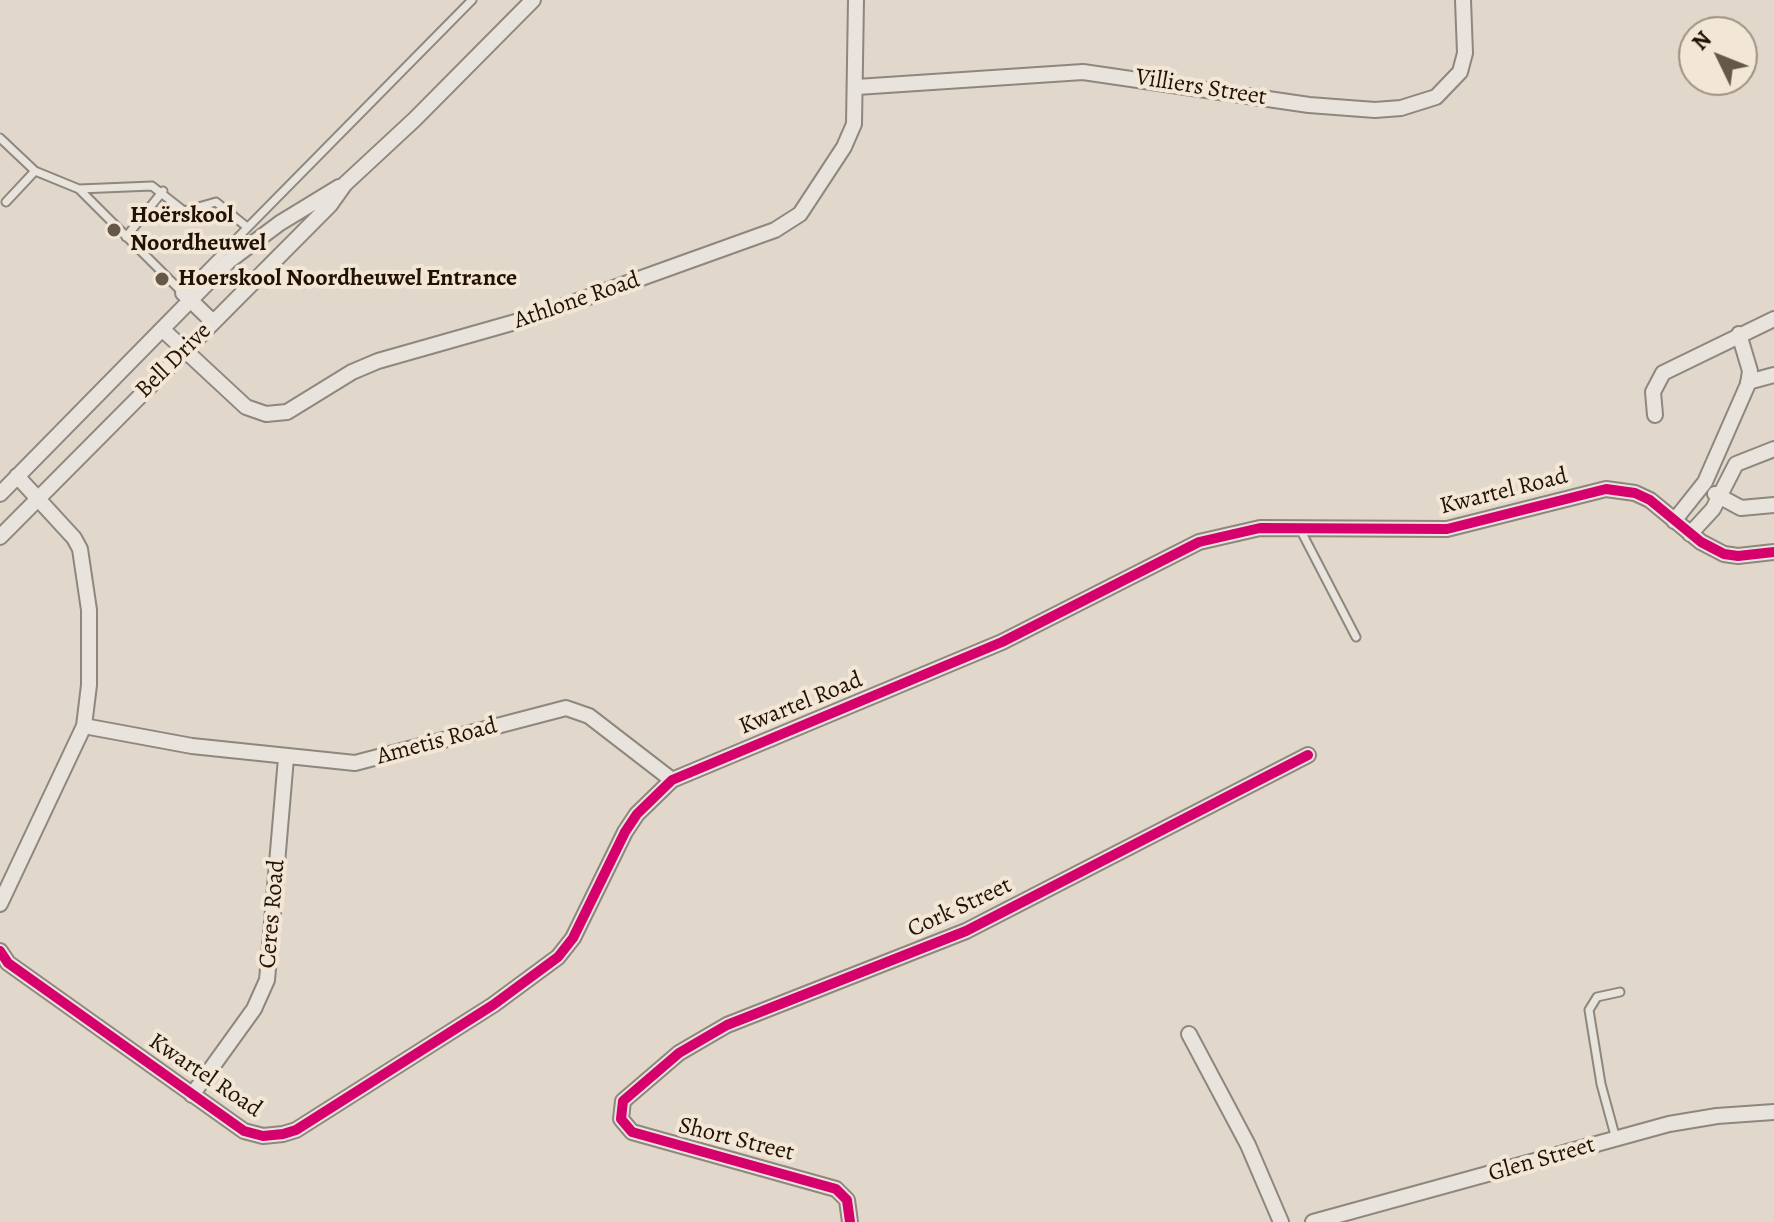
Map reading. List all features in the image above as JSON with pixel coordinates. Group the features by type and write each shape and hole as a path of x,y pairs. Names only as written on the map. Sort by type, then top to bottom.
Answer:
{"street":[{"name":"Athlone Road","path":"162,329 246,407 266,414 287,412 364,366 533,317 775,230 800,214 844,147 854,124 857,87 856,0"},
{"name":"Villiers Street","path":"857,87 1083,72 1309,105 1375,110 1401,108 1436,97 1460,72 1465,53 1463,0"},
{"name":"Bell Drive","path":"0,494 162,329 187,297 249,245 345,184 415,119 526,2"},
{"name":"Bell Drive","path":"0,537 330,205 345,184"},
{"path":"187,297 213,322"},
{"path":"1655,415 1653,392 1663,373 1774,319"},
{"path":"1674,521 1705,482 1748,382 1750,371 1739,334"},
{"path":"1748,382 1774,375"},
{"path":"1690,534 1719,499 1736,464 1774,449"},
{"path":"0,904 84,726 90,659 82,557 74,538 17,476"},
{"path":"1705,482 1719,499 1741,508 1774,505"},
{"name":"Kwartel Road","path":"0,951 8,963 192,1095 254,1135 283,1134 296,1130 536,975 566,947 637,814 672,780 1002,642 1199,542 1245,529 1447,529 1606,489 1635,493 1690,534 1724,554 1738,556 1774,552"},
{"name":"Ametis Road","path":"84,726 286,758 368,762 566,708 589,716 672,780"},
{"name":"Cork Street","path":"629,1094 679,1053 727,1025 966,931 1308,755"},
{"name":"Ceres Road","path":"192,1095 254,1009 267,980 286,758"},
{"path":"1189,1034 1248,1145 1280,1219"},
{"name":"Short Street","path":"629,1094 623,1101 621,1119 632,1132 836,1189 847,1200 850,1222"},
{"name":"Glen Street","path":"1313,1222 1699,1118 1774,1112"}],"lane":[{"path":"0,138 35,171 79,189 187,297 247,227 472,0"},
{"path":"6,202 35,171"},
{"path":"79,189 142,184 163,191 187,213 216,202 247,227"},
{"path":"126,237 163,191"},
{"path":"1301,531 1356,637"},
{"path":"1616,1139 1589,1010 1597,997 1620,992"}],"cycle path":[{"path":"0,951 8,963 244,1131 263,1136 283,1134 296,1130 493,1005 558,957 573,938 625,832 637,814 672,780 1002,642 1199,542 1260,528 1447,529 1606,489 1635,493 1650,500 1701,542 1724,554 1738,556 1774,552"},
{"path":"850,1222 847,1200 836,1189 632,1132 621,1119 623,1101 679,1053 727,1025 966,931 1308,755"}],"place":[{"name":"Hoërskool Noordheuwel","path":"114,230"},
{"name":"Hoerskool Noordheuwel Entrance","path":"162,279"}]}
